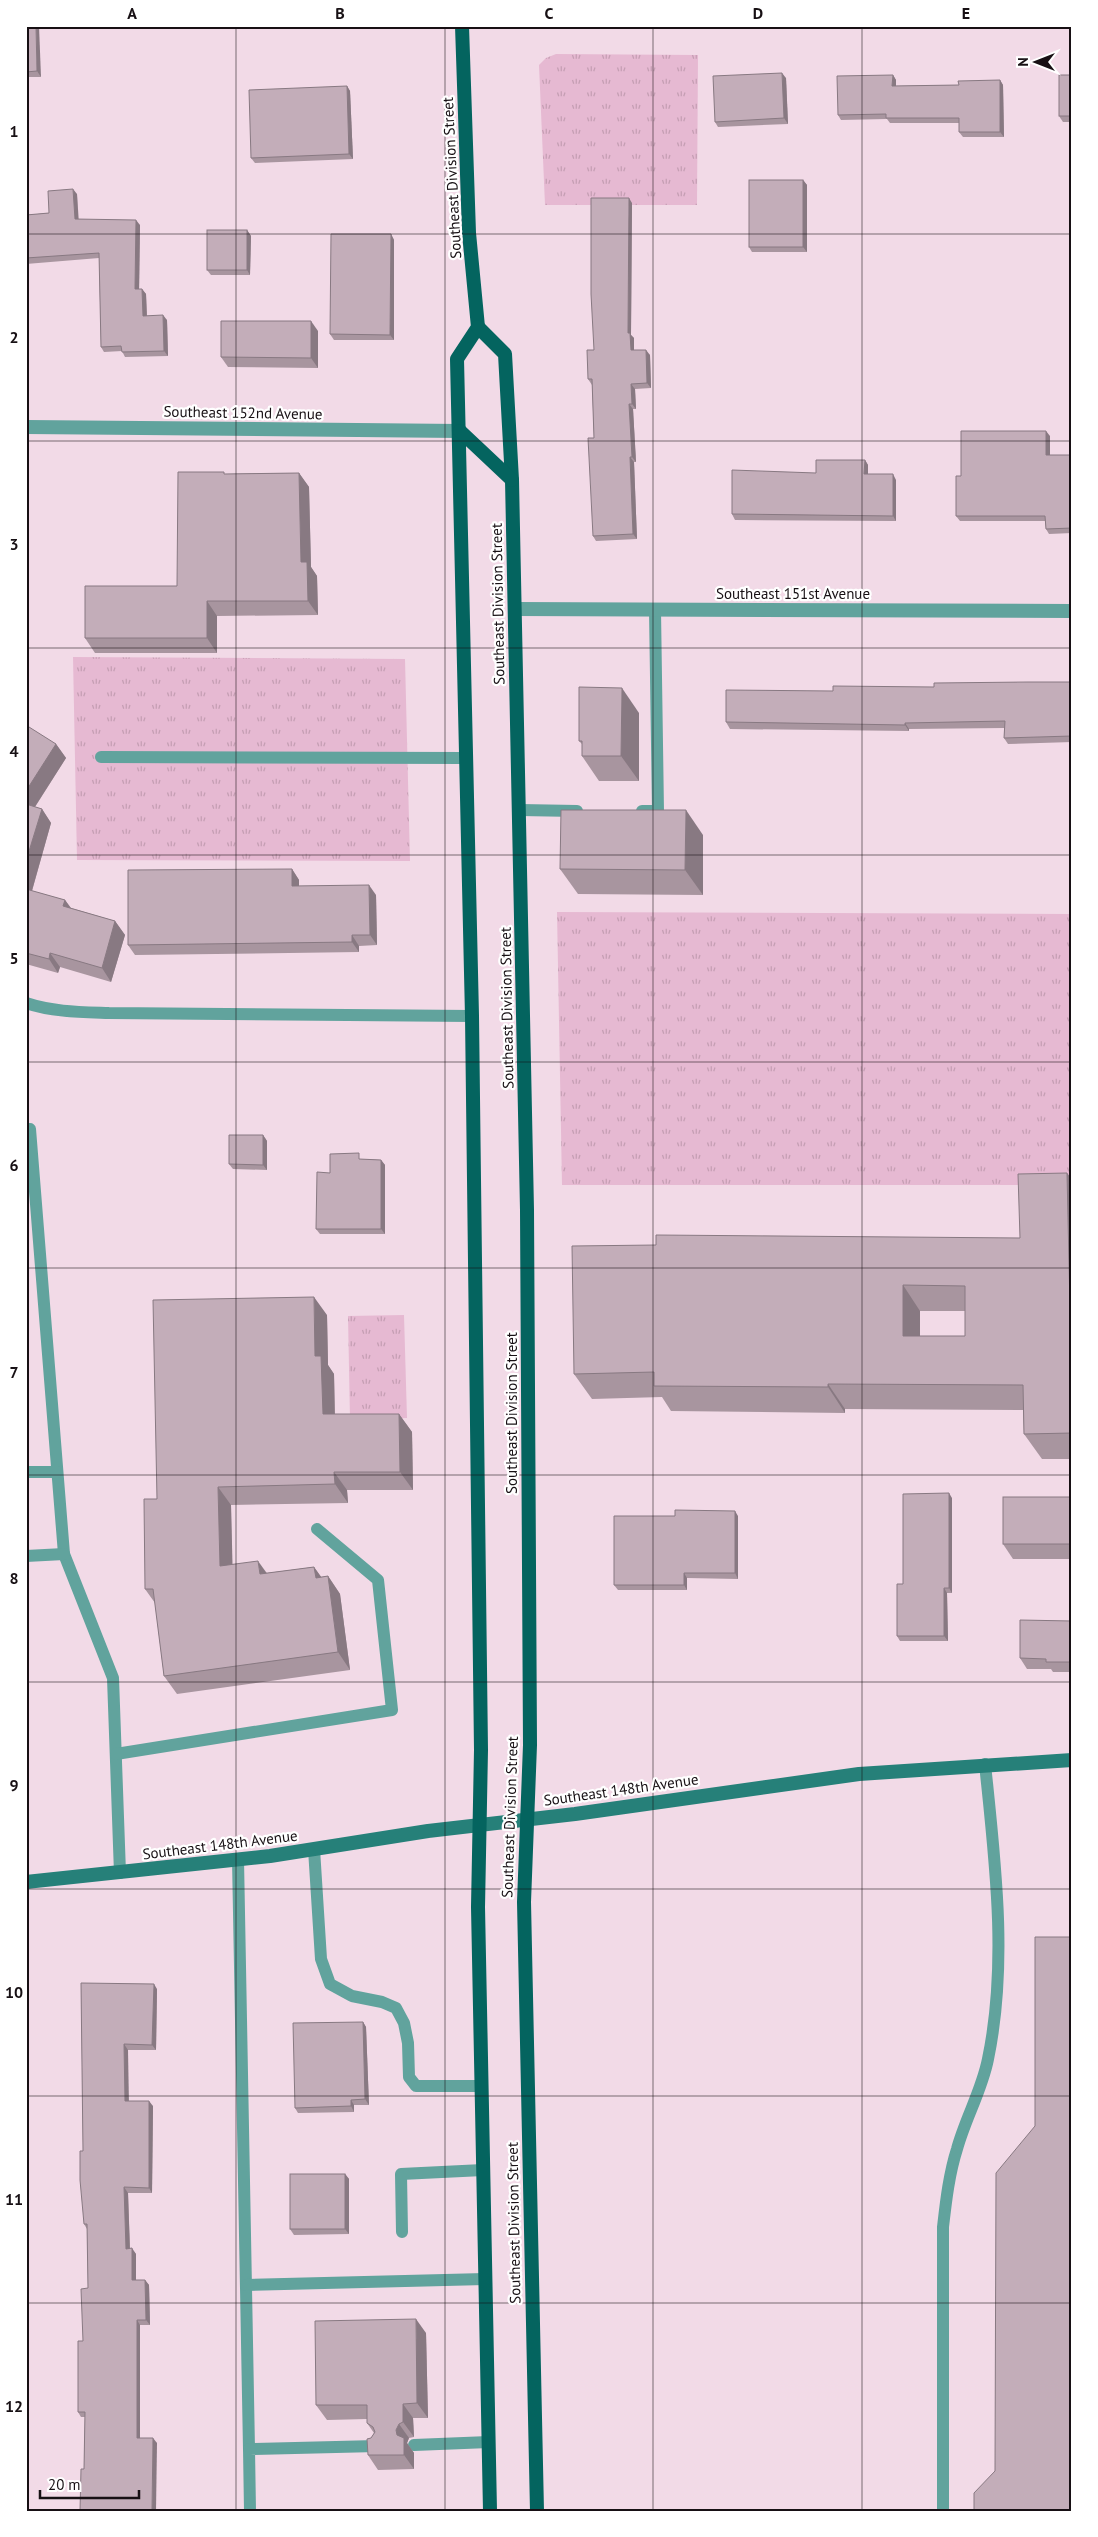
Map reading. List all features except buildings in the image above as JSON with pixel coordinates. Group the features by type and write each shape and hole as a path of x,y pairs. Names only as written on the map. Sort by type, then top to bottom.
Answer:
{"main road":[{"name":"Southeast Division Street","path":"462,26 470,233 478,327 457,359 472,1016 481,1750 478,1907 490,2511"},
{"name":"Southeast Division Street","path":"478,327 505,354 512,480 527,1210 530,1745 524,1902 537,2511"},
{"path":"460,431 512,480"},
{"name":"Southeast 148th Avenue","path":"26,1882 238,1859 850,1775 985,1764 1072,1760"}],"street":[{"name":"Southeast 152nd Avenue","path":"26,427 460,431"},
{"name":"Southeast 151st Avenue","path":"515,609 1072,612"}],"lane":[{"path":"628,811 658,811 655,610"},
{"path":"101,757 466,758"},
{"path":"520,810 589,811"},
{"path":"26,1003 41,1008 100,1013 472,1016"},
{"path":"30,1129 64,1554 113,1678 120,1873"},
{"path":"26,1472 57,1472"},
{"path":"116,1754 392,1710 378,1580 317,1528"},
{"path":"26,1556 64,1554"},
{"path":"943,2511 943,2227 947,2194 957,2148 988,2061 996,2004 997,1911 985,1764"},
{"path":"314,1849 321,1960 330,1984 352,1996 382,2002 396,2008 406,2033 409,2077 416,2086 482,2086"},
{"path":"238,1859 250,2511"},
{"path":"402,2232 401,2174 483,2170"},
{"path":"246,2285 486,2279"},
{"path":"414,2445 489,2442"},
{"path":"249,2449 377,2446"}],"green space":[{"path":"556,54 698,55 697,205 545,205 539,65 546,58"},
{"path":"73,657 405,659 410,861 77,860"},
{"path":"557,912 1072,914 1072,1185 562,1185"},
{"path":"404,1315 407,1418 350,1420 348,1316"}]}
